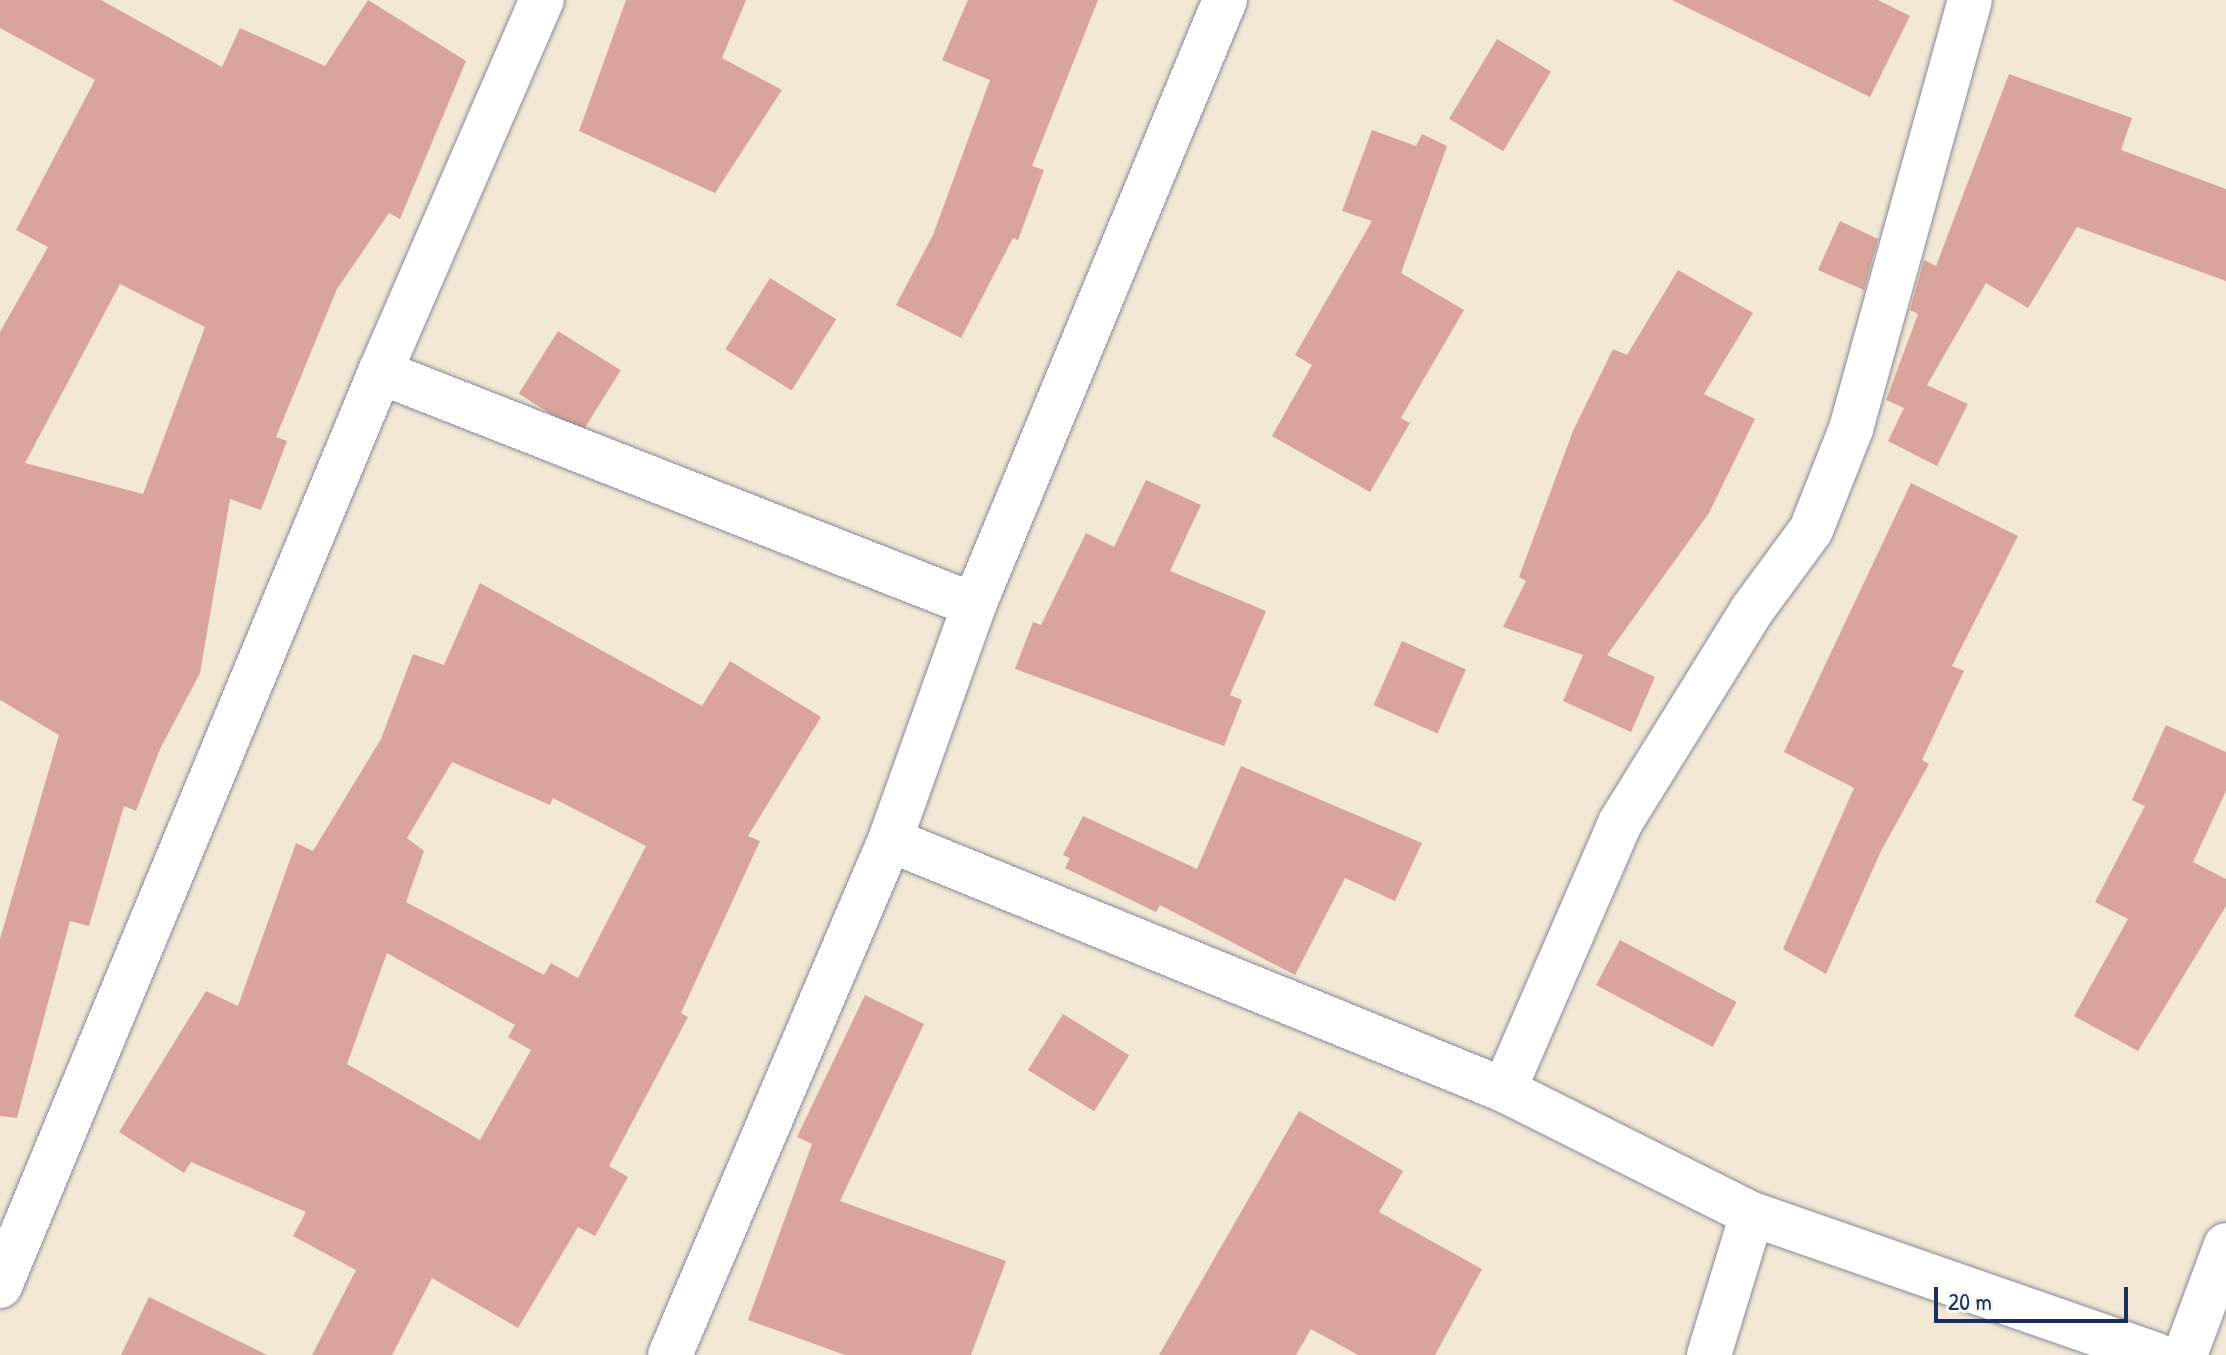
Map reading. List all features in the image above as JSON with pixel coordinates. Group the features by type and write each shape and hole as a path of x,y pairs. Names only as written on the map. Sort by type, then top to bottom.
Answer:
{"street":[{"path":"0,1286 380,372 542,0"},
{"path":"670,1355 890,840 974,605 1225,0"},
{"path":"1504,1090 1620,823 1752,610 1811,530 1851,429 1970,0"},
{"path":"380,372 974,605"},
{"path":"890,840 1504,1090 1752,1214 2156,1355"},
{"path":"1709,1355 1752,1214"},
{"path":"2185,1355 2226,1245"}],"building":[{"path":"0,0 101,0 222,67 240,28 325,66 368,0 466,61 400,219 389,213 337,289 276,437 287,441 261,510 230,499 200,673 160,749 136,811 124,806 89,926 70,921 17,1118 0,1116 0,939 59,735 0,700 0,332 48,247 16,230 95,80 0,28","holes":["120,284 205,327 143,494 25,463"]},
{"path":"626,0 746,0 722,58 782,90 715,193 579,131"},
{"path":"968,0 1098,0 1032,166 1044,170 1018,240 1013,238 961,338 896,305 933,235 990,80 942,60"},
{"path":"1672,0 1878,0 1910,16 1870,97"},
{"path":"1497,39 1551,71 1503,151 1449,119"},
{"path":"2009,74 2132,118 2121,150 2226,189 2226,281 2077,227 2028,308 1986,283 1927,385 1968,404 1937,466 1888,441 1904,408 1886,400 1918,314 1910,310 1924,260 1936,266"},
{"path":"1372,130 1416,146 1422,134 1447,146 1401,273 1464,310 1401,418 1410,423 1370,492 1272,436 1312,365 1295,355 1372,221 1342,211"},
{"path":"1840,221 1878,239 1864,290 1818,270"},
{"path":"1678,270 1753,313 1704,394 1755,419 1709,513 1607,655 1655,677 1631,732 1563,701 1583,655 1503,627 1526,581 1519,577 1573,431 1613,349 1627,355"},
{"path":"770,278 836,319 792,391 725,349"},
{"path":"558,331 621,370 582,433 519,394"},
{"path":"1146,480 1201,505 1170,571 1266,611 1230,695 1242,700 1224,746 1015,669 1033,622 1041,625 1086,533 1114,547"},
{"path":"1911,483 2018,536 1952,666 1964,671 1922,760 1929,764 1881,851 1826,974 1783,949 1854,788 1784,752"},
{"path":"480,583 702,706 730,661 821,717 748,836 760,841 681,1013 688,1017 609,1166 628,1177 595,1236 578,1227 518,1328 432,1278 392,1355 312,1355 356,1270 293,1236 306,1212 191,1162 184,1173 119,1132 206,991 238,1006 296,843 313,851 381,739 413,654 444,665","holes":["452,762 550,805 553,798 646,846 578,978 551,963 544,975 406,902 424,851 407,838","387,953 515,1025 508,1037 531,1050 480,1140 347,1064"]},
{"path":"1402,641 1466,669 1437,733 1374,705"},
{"path":"2166,725 2226,752 2226,791 2193,862 2226,879 2226,906 2138,1051 2074,1016 2128,919 2095,902 2145,806 2132,800"},
{"path":"1241,766 1422,843 1395,901 1345,878 1295,975 1160,905 1156,912 1065,868 1070,858 1063,855 1083,816 1197,869"},
{"path":"1620,940 1737,1002 1713,1047 1596,985"},
{"path":"865,995 924,1024 840,1201 1006,1261 971,1355 845,1355 748,1320 812,1144 797,1137"},
{"path":"1063,1014 1129,1055 1094,1111 1028,1070"},
{"path":"1299,1111 1403,1171 1379,1212 1482,1269 1435,1355 1358,1355 1311,1329 1296,1355 1159,1355"},
{"path":"149,1297 267,1355 121,1355"}]}
